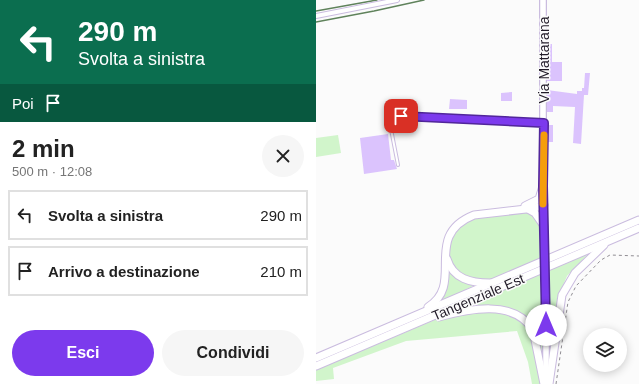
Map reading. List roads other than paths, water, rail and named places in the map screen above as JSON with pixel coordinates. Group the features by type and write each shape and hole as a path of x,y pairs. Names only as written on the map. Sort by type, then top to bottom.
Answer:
{"highway":[{"path":"522,208 535,202 541,197 543,186"},
{"path":"535,202 544,205"},
{"path":"396,324 433,304 444,286 448,240 454,227 465,219 474,215 522,208 535,208 544,205"},
{"path":"522,208 535,213 544,226"},
{"name":"Tangenziale Est","path":"316,358 639,220"},
{"name":"Tangenziale Est","path":"316,366 639,228"},
{"path":"546,384 562,295 575,273 608,241"},
{"path":"446,256 451,268 460,277 474,283 494,283"},
{"path":"412,325 457,312 501,310 516,314 529,324 533,330 546,384"}],"street":[{"path":"316,16 397,0"},
{"name":"Via Mattarana","path":"544,0 543,186 546,281 546,384"}],"lane":[{"path":"398,165 390,124 392,119 396,117 544,123"}],"waterway":[{"path":"316,11 377,0"},
{"path":"316,22 424,0"}]}
